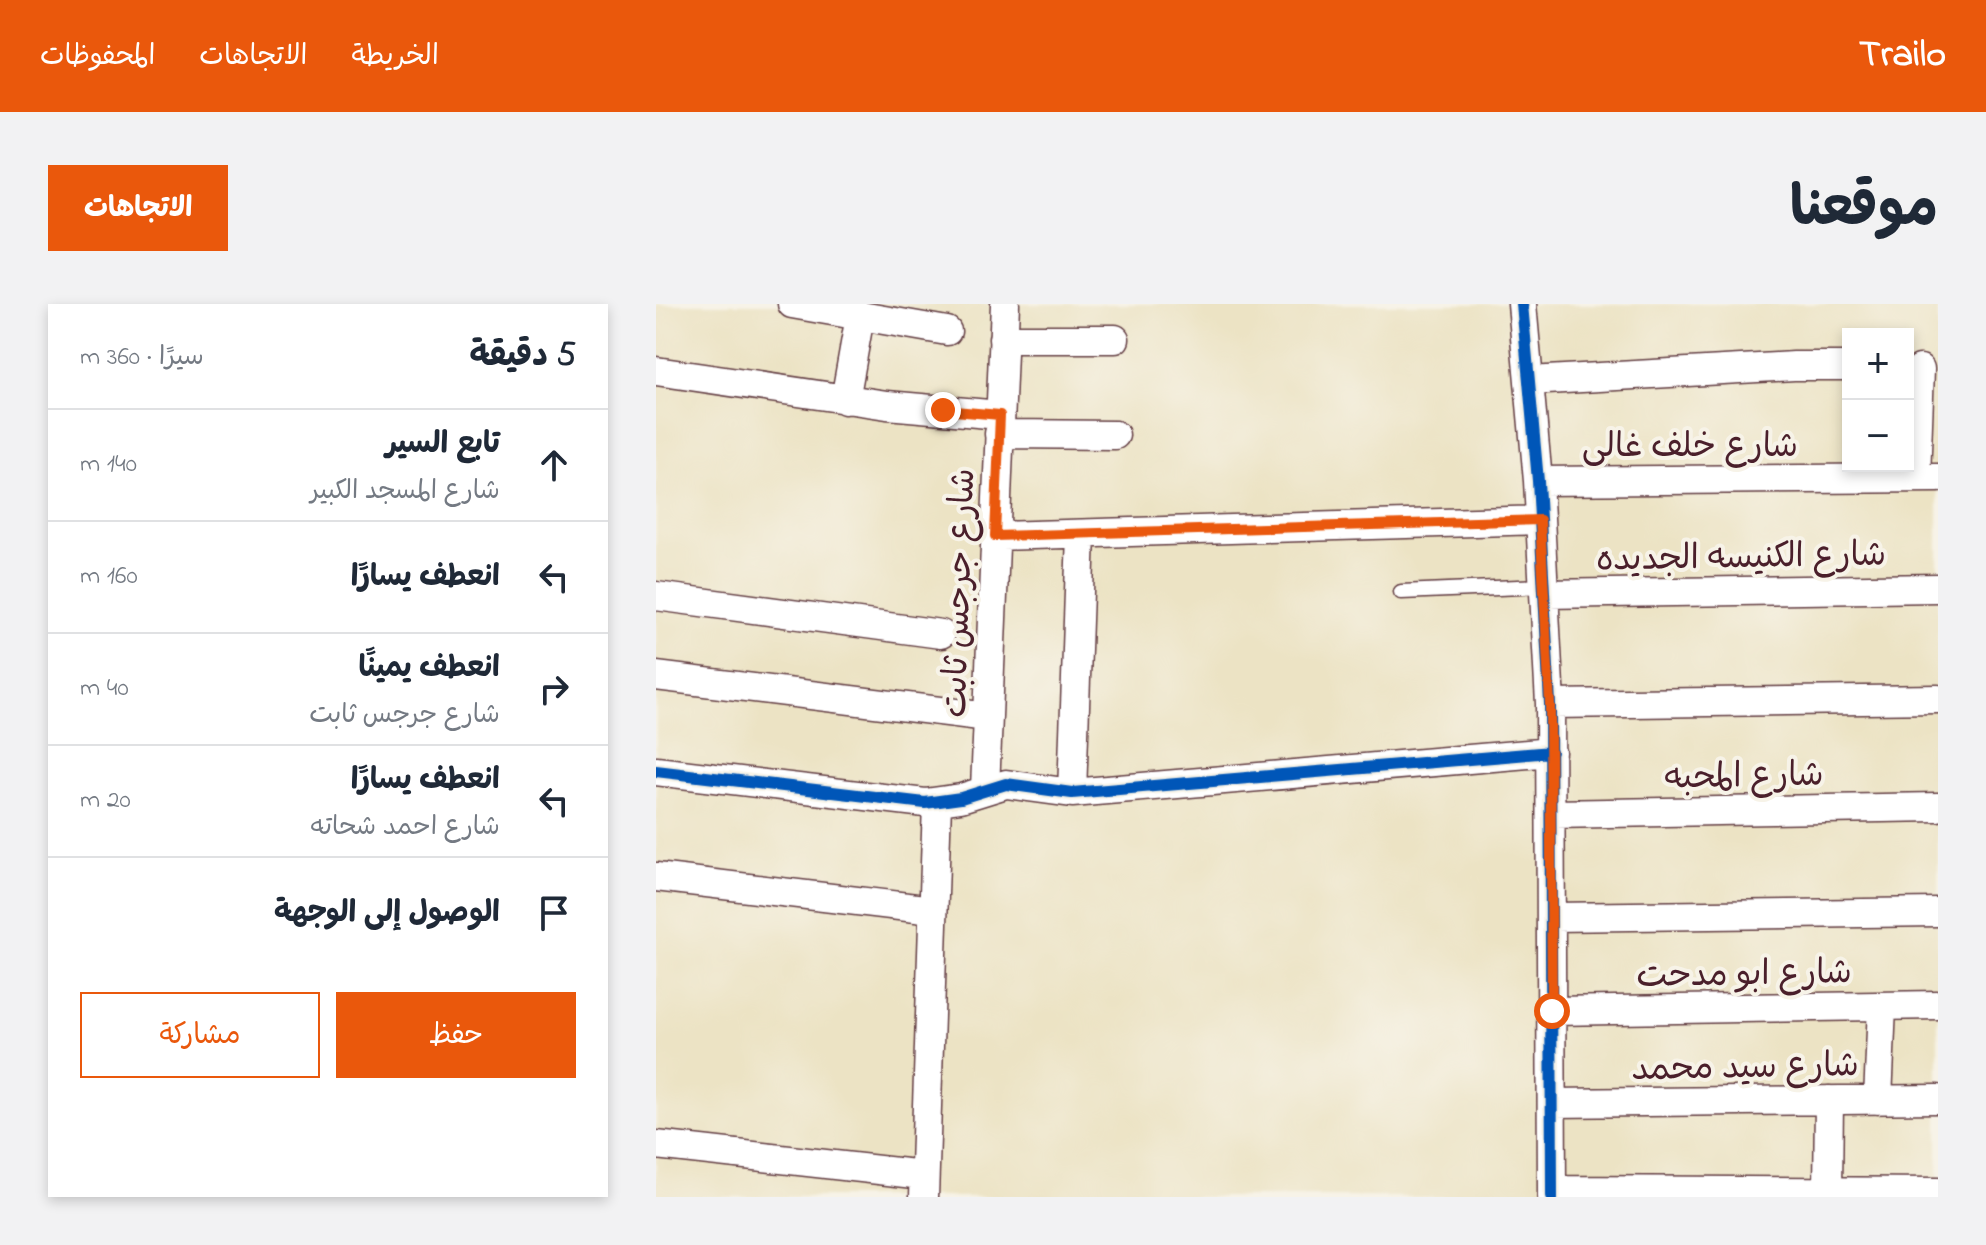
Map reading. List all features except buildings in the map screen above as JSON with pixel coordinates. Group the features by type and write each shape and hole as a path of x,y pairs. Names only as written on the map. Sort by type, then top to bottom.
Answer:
{"street":[{"path":"792,304 947,331"},
{"name":"شارع جرجس ثابت","path":"985,789 1005,304"},
{"path":"1522,304 1538,481 1550,704 1552,1194 1938,1192"},
{"path":"845,400 860,316"},
{"path":"1003,339 1115,339"},
{"path":"1529,381 1842,366"},
{"path":"1922,369 1927,478"},
{"path":"656,371 1000,425 1115,435"},
{"name":"شارع خلف غالى","path":"1538,481 1927,478"},
{"path":"995,536 1540,520"},
{"path":"1072,793 1081,534"},
{"name":"شارع الكنيسه الجديده","path":"1544,590 1938,588"},
{"path":"656,596 941,634"},
{"path":"656,676 988,717"},
{"path":"1550,704 1938,699"},
{"path":"656,771 937,803 1006,784 1072,793 1551,752"},
{"path":"656,1145 924,1186 937,803"},
{"name":"شارع المحبه","path":"1552,814 1938,807"},
{"path":"656,877 933,910"},
{"path":"1552,917 1938,912"},
{"name":"شارع ابو مدحت","path":"1552,1011 1938,1005"},
{"path":"1878,1100 1882,1006"},
{"name":"شارع سيد محمد","path":"1552,1103 1938,1099"},
{"path":"1828,1191 1829,1100"}],"lane":[{"path":"1401,592 1544,590"}],"cycle path":[{"path":"1522,304 1538,481 1550,704 1552,1197"},
{"path":"656,771 925,803 961,798 1006,784 1072,793 1551,752"}],"route":[{"path":"943,410 1000,415 995,536 1540,520 1550,704 1552,1011"}]}
